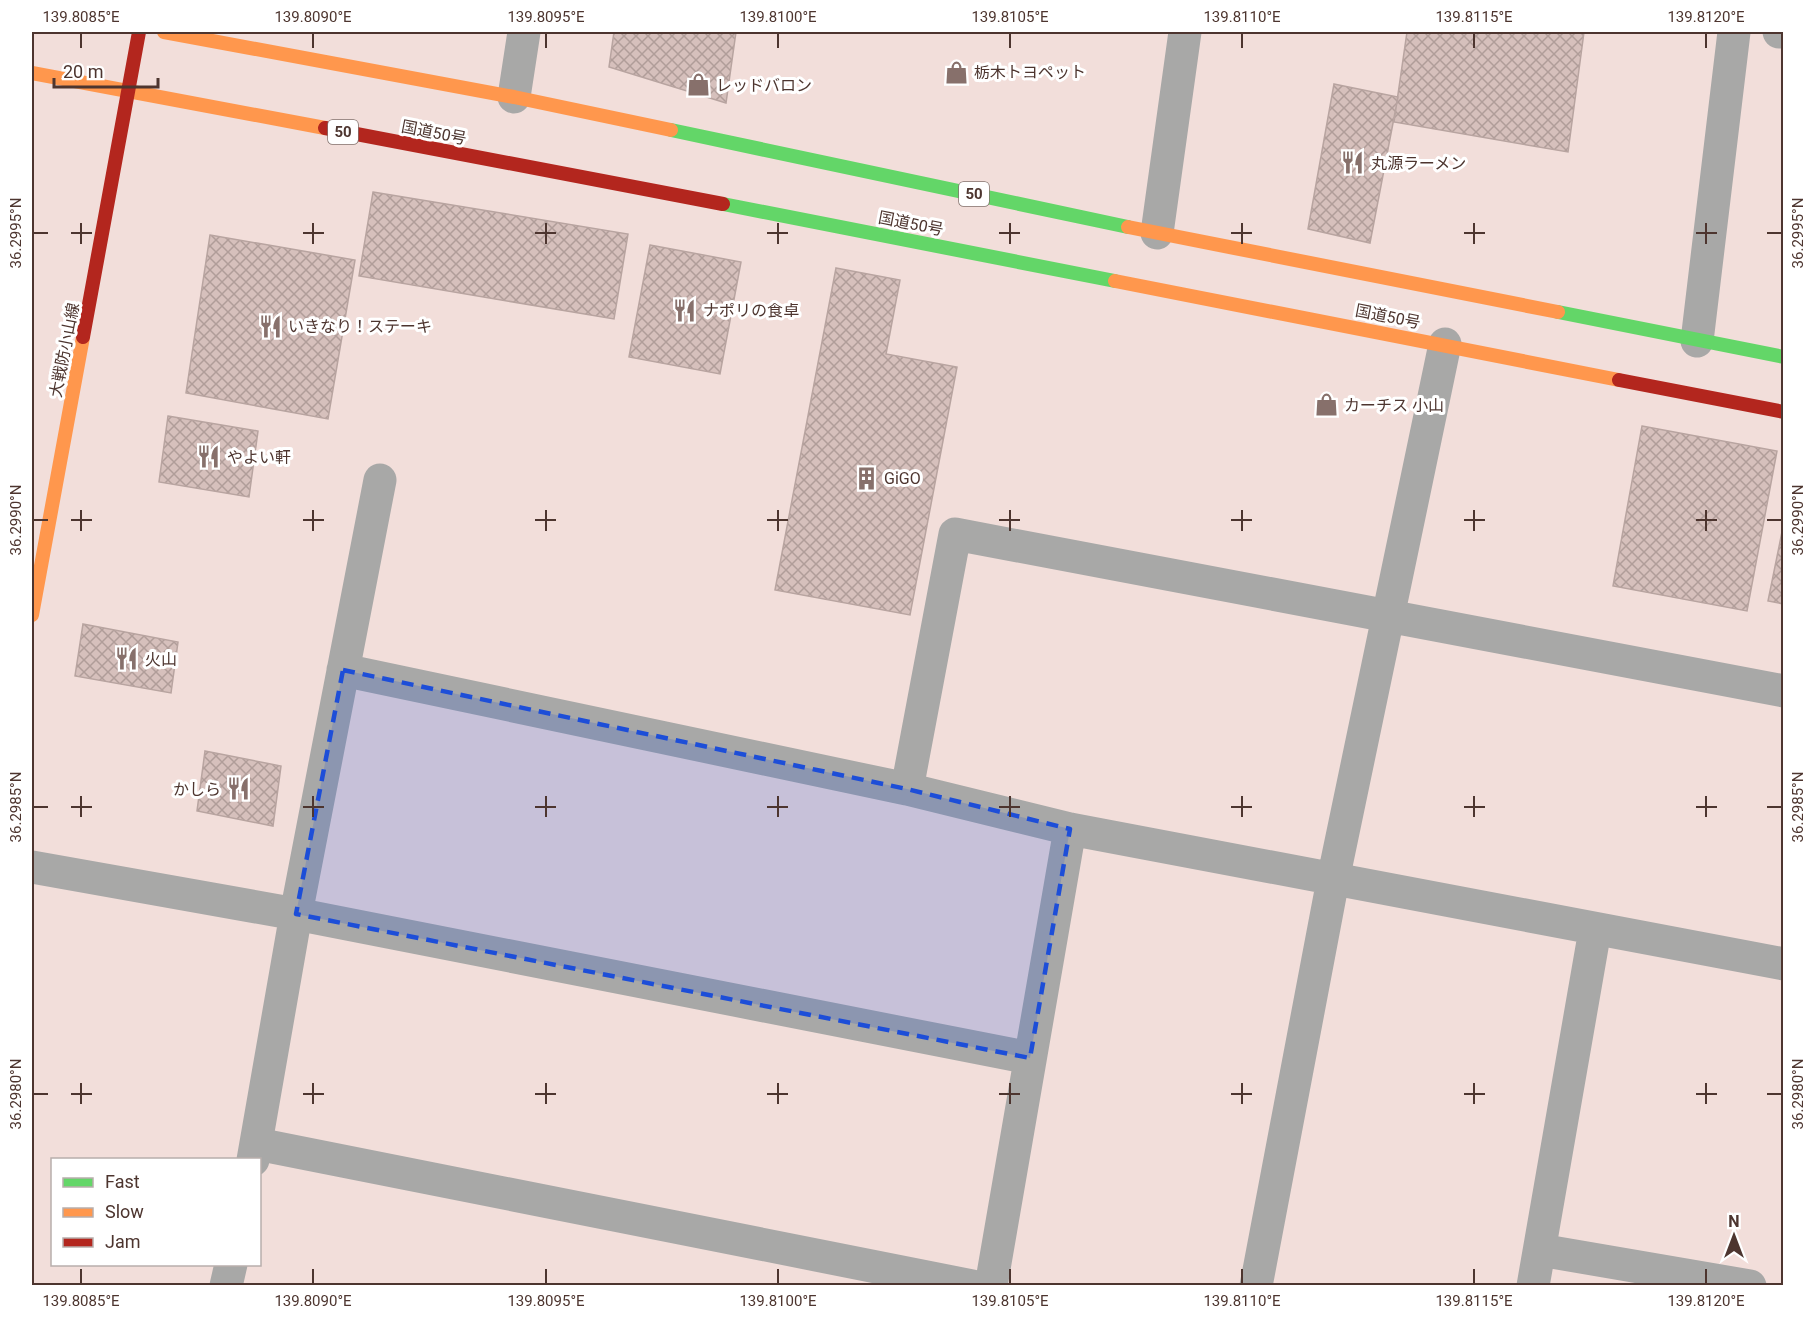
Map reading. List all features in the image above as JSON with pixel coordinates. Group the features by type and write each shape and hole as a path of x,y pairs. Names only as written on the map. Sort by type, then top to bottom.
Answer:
{"main road":[{"name":"大戦防小山線","path":"32,615 139,32"},
{"name":"50","path":"164,32 514,97 1156,233 1784,357"},
{"name":"国道50号","path":"32,73 557,171 1784,412"}],"street":[{"path":"514,97 524,32"},
{"path":"1156,233 1185,32"},
{"path":"1697,341 1734,32"},
{"path":"1779,32 1784,32"},
{"path":"1256,1286 1333,880 1445,344"},
{"path":"380,480 296,914 255,1152 847,1273 972,1286"},
{"path":"907,789 955,534 1784,691"},
{"path":"343,670 907,789 1070,829 1784,964"},
{"path":"991,1286 1070,829"},
{"path":"32,867 296,914 1030,1058"},
{"path":"1533,1286 1595,930"},
{"path":"1540,1250 1750,1286"},
{"path":"226,1286 231,1266"}],"highlighted area":[{"path":"343,670 907,789 1070,829 1030,1058 296,914"}],"building":[{"name":"レッドバロン","path":"614,32 736,32 726,103 609,67"},
{"path":"1407,32 1584,32 1568,152 1394,122"},
{"name":"丸源ラーメン","path":"1334,84 1398,97 1370,243 1308,229"},
{"path":"373,192 628,234 614,319 359,276"},
{"name":"いきなり！ステーキ","path":"210,235 355,260 328,419 186,393"},
{"name":"ナポリの食卓","path":"650,245 741,262 720,374 629,357"},
{"name":"GiGO","path":"836,268 900,280 886,354 957,367 910,615 775,590"},
{"name":"やよい軒","path":"168,416 258,431 249,497 159,482"},
{"path":"1642,426 1777,451 1747,611 1613,586"},
{"path":"1784,522 1784,604 1768,601"},
{"name":"火山","path":"83,624 178,642 171,693 75,676"},
{"name":"かしら","path":"205,751 281,766 273,826 197,811"}],"traffic: fast":[{"path":"671,130 1128,227"},
{"path":"723,204 1115,281"},
{"path":"1558,312 1784,357"}],"traffic: slow":[{"path":"164,32 514,97 671,130"},
{"path":"32,73 325,128"},
{"path":"1128,227 1558,312"},
{"path":"1115,281 1619,380"},
{"path":"32,615 83,337"}],"traffic: jam":[{"path":"83,337 139,32"},
{"path":"325,128 723,204"},
{"path":"1619,380 1784,412"}],"place":[{"name":"栃木トヨペット","path":"956,72"},
{"name":"レッドバロン","path":"698,85"},
{"name":"丸源ラーメン","path":"1353,163"},
{"name":"ナポリの食卓","path":"685,310"},
{"name":"いきなり！ステーキ","path":"270,326"},
{"name":"カーチス 小山","path":"1326,405"},
{"name":"やよい軒","path":"209,457"},
{"name":"GiGO","path":"866,478"},
{"name":"火山","path":"127,659"},
{"name":"かしら","path":"239,789"}]}
